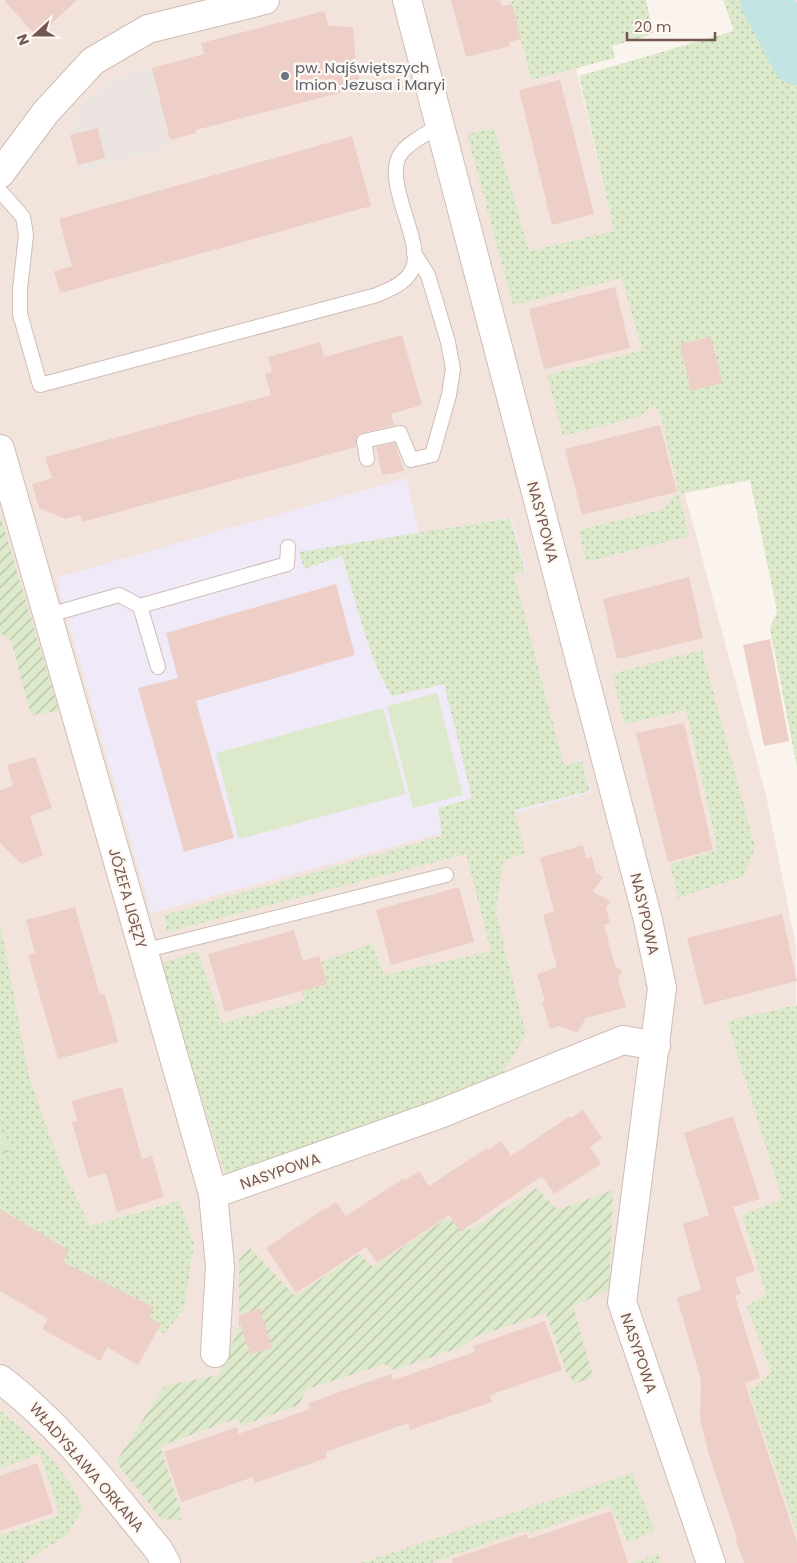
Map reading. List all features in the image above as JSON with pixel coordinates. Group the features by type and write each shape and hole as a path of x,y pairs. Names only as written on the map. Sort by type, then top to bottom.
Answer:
{"street":[{"path":"0,174 46,112 93,61 148,29 265,0"},
{"name":"NASYPOWA","path":"407,0 648,920 662,988 622,1302 711,1563"},
{"name":"JÓZEFA LIGĘZY","path":"0,449 49,614 74,712 213,1194 220,1266 215,1353"},
{"name":"NASYPOWA","path":"213,1194 437,1115 623,1040 656,1046"},
{"name":"WŁADYSŁAWA ORKANA","path":"0,1379 26,1399 70,1444 158,1549 166,1563"}],"lane":[{"path":"0,191 23,216 26,235 20,289 20,314 40,385 377,295 400,284 413,268 414,253 395,174 401,153 420,137 440,126"},
{"path":"367,459 364,441 400,433 411,460 432,455 449,395 453,369 448,342 428,275 414,253"},
{"path":"49,614 119,595 140,606 287,564 288,547"},
{"path":"140,606 158,667"},
{"path":"143,951 446,876"}],"shaded area":[{"path":"0,0 511,0 531,79 576,68 614,231 766,795 796,947 797,1563 0,1563"},
{"path":"784,0 797,0 797,34 788,16"},
{"path":"152,68 171,148 79,171 70,135 81,105 114,78"},
{"path":"406,478 419,533 511,517 527,571 514,575 564,765 582,760 592,792 151,913 56,578"}],"green space":[{"path":"511,0 646,0 653,32 647,36 612,46 615,58 531,80"},
{"path":"723,0 784,0 797,34 797,767 770,629 777,611 750,480 679,494 661,417 655,405 640,416 563,436 547,375 642,350 622,278 513,305 467,134 494,128 529,251 614,231 579,76 734,31"},
{"path":"679,494 689,536 586,562 579,530 664,509 674,496"},
{"path":"0,515 59,711 31,715 11,641 0,633"},
{"path":"510,518 525,571 514,575 564,765 582,761 590,791 515,810 525,853 503,861 496,913 526,1035 502,1074 227,1178 159,964 198,951 222,1023 304,1001 300,970 372,943 384,975 491,951 466,854 167,932 164,915 442,836 438,808 472,798 444,684 392,696 376,665 342,556 304,569 299,552"},
{"path":"702,650 755,847 744,876 678,898 670,864 718,850 686,710 624,724 612,674"},
{"path":"437,693 463,795 413,808 387,706"},
{"path":"383,708 406,794 239,839 216,753"},
{"path":"0,922 29,1076 58,1159 90,1226 179,1201 194,1244 184,1309 164,1334 118,1300 106,1311 0,1218"},
{"path":"797,1005 797,1533 749,1391 771,1373 747,1306 766,1294 742,1215 782,1199 727,1021"},
{"path":"0,1115 10,1152 0,1154"},
{"path":"536,1188 558,1210 613,1190 609,1290 573,1306 593,1377 575,1384 566,1371 546,1313 475,1337 464,1346 394,1370 385,1364 307,1389 298,1405 243,1425 235,1419 160,1446 180,1508 181,1520 161,1519 116,1462 164,1386 219,1375 239,1327 239,1260 250,1248 295,1296 359,1254 373,1267 447,1218 470,1230"},
{"path":"0,1410 58,1466 76,1493 83,1508 68,1534 24,1563 0,1563 0,1535 60,1515 40,1454 0,1468"},
{"path":"632,1473 655,1531 628,1542 610,1506 530,1533 524,1531 431,1563 361,1563"},
{"path":"658,1554 661,1563 633,1563"}],"building":[{"path":"4,0 77,0 37,37"},
{"path":"451,0 500,0 502,6 512,4 521,39 509,42 511,46 466,57"},
{"name":"pw. Najświętszych Imion Jezusa i Maryi","path":"324,11 329,26 353,27 356,66 362,87 196,130 196,133 170,140 152,68 204,54 201,43"},
{"path":"560,80 594,214 552,225 519,90"},
{"path":"98,128 105,158 78,165 70,135"},
{"path":"352,136 371,206 60,293 54,271 72,266 59,219"},
{"path":"615,287 630,348 544,369 529,309"},
{"path":"402,335 422,405 391,414 394,425 359,434 356,439 356,447 82,522 80,515 65,519 39,508 32,484 52,478 45,457 271,395 265,374 272,372 268,357 320,342 324,357"},
{"path":"711,337 722,383 691,391 680,344"},
{"path":"660,425 677,492 582,515 565,449"},
{"path":"395,443 404,471 382,475 376,447"},
{"path":"689,577 703,638 617,659 603,599"},
{"path":"336,584 355,655 196,701 234,838 184,852 138,688 178,678 166,633"},
{"path":"770,639 789,741 764,746 743,645"},
{"path":"684,723 713,850 668,862 636,733"},
{"path":"35,757 52,808 30,816 43,855 22,864 0,843 0,790 13,786 7,765"},
{"path":"583,845 586,858 592,857 596,873 603,877 593,892 610,901 606,908 610,923 604,925 615,966 622,970 618,979 626,1007 586,1018 577,1033 560,1026 550,1029 542,1002 545,1001 537,974 557,967 543,915 554,911 540,858"},
{"path":"459,887 474,942 391,965 376,910"},
{"path":"75,907 100,995 105,994 118,1042 58,1059 28,955 35,953 26,920"},
{"path":"782,914 797,981 704,1005 687,938"},
{"path":"294,930 303,961 319,956 327,984 225,1012 208,954"},
{"path":"122,1087 142,1159 152,1156 164,1197 117,1212 106,1173 88,1178 72,1122 77,1121 72,1101"},
{"path":"583,1110 602,1138 590,1147 601,1164 554,1194 544,1178 542,1179 541,1177 460,1232 449,1215 377,1263 366,1247 296,1293 266,1248 336,1202 346,1216 404,1178 405,1180 419,1171 429,1186 501,1141 511,1156 570,1116 571,1118"},
{"path":"733,1116 760,1199 733,1207 755,1271 735,1278 741,1294 735,1296 760,1378 745,1383 797,1542 797,1563 744,1563 709,1455 700,1419 701,1380 677,1298 701,1290 683,1224 709,1215 684,1133"},
{"path":"0,1209 69,1250 63,1262 154,1307 149,1317 161,1324 138,1365 107,1347 100,1361 42,1329 48,1319 0,1291"},
{"path":"260,1308 272,1348 250,1354 238,1316"},
{"path":"545,1321 562,1370 490,1395 492,1402 410,1430 408,1423 326,1452 327,1458 255,1483 253,1477 181,1502 164,1452 237,1427 238,1434 310,1409 308,1403 391,1374 393,1380 475,1352 473,1346"},
{"path":"37,1463 54,1513 0,1531 0,1476"},
{"path":"611,1511 628,1563 453,1563 452,1559 526,1534 529,1539"}],"waterway":[{"path":"766,0 797,59"}],"place":[{"name":"pw. Najświętszych Imion Jezusa i Maryi","path":"285,76"}]}
